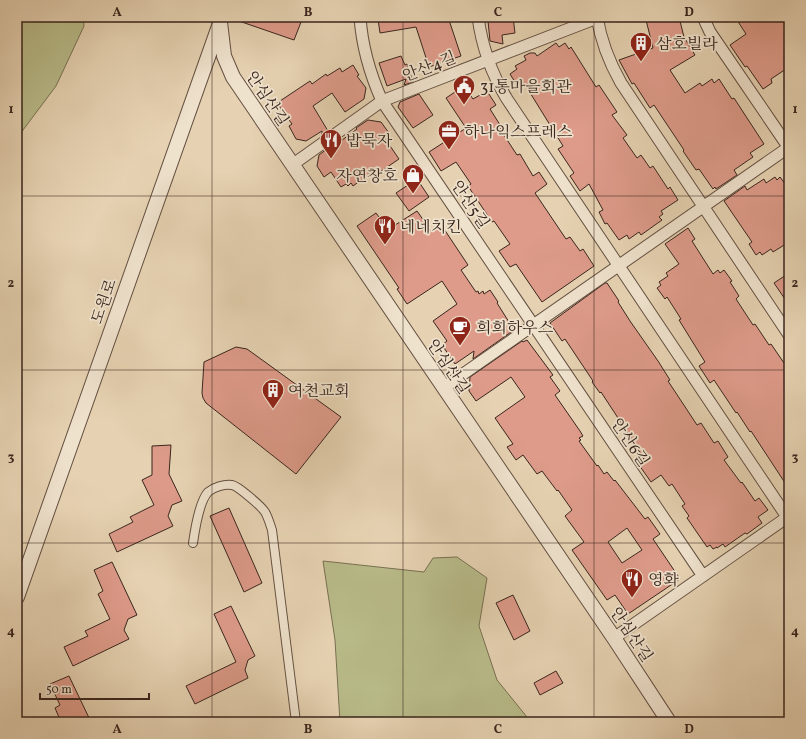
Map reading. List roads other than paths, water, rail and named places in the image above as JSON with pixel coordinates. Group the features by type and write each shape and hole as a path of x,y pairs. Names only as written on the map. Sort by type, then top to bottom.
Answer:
{"street":[{"path":"360,17 361,35 367,63 382,101"},
{"path":"478,17 481,39 487,60 495,79 507,99 788,517 614,638"},
{"path":"443,388 789,148 710,32 703,17"},
{"path":"597,18 600,33 607,53 621,83 789,335"},
{"name":"안산4길","path":"292,165 382,101 597,18"},
{"name":"안심산길","path":"219,19 224,56 230,71 443,388 614,638 669,722"},
{"name":"도원로","path":"17,597 219,19"},
{"name":"안산5길","path":"382,101 533,325"},
{"name":"안산6길","path":"533,325 703,576"},
{"path":"193,543 195,524 201,506 208,492 220,486 233,485 260,505 266,514 272,530 296,722"}],"place":[{"name":"삼호빌라","path":"641,62"},
{"name":"31통마을회관","path":"464,106"},
{"name":"하나익스프레스","path":"449,150"},
{"name":"밥묵자","path":"331,160"},
{"name":"자연창호","path":"413,194"},
{"name":"네네치킨","path":"385,246"},
{"name":"희희하우스","path":"460,346"},
{"name":"여천교회","path":"273,410"},
{"name":"영화","path":"632,598"}]}
